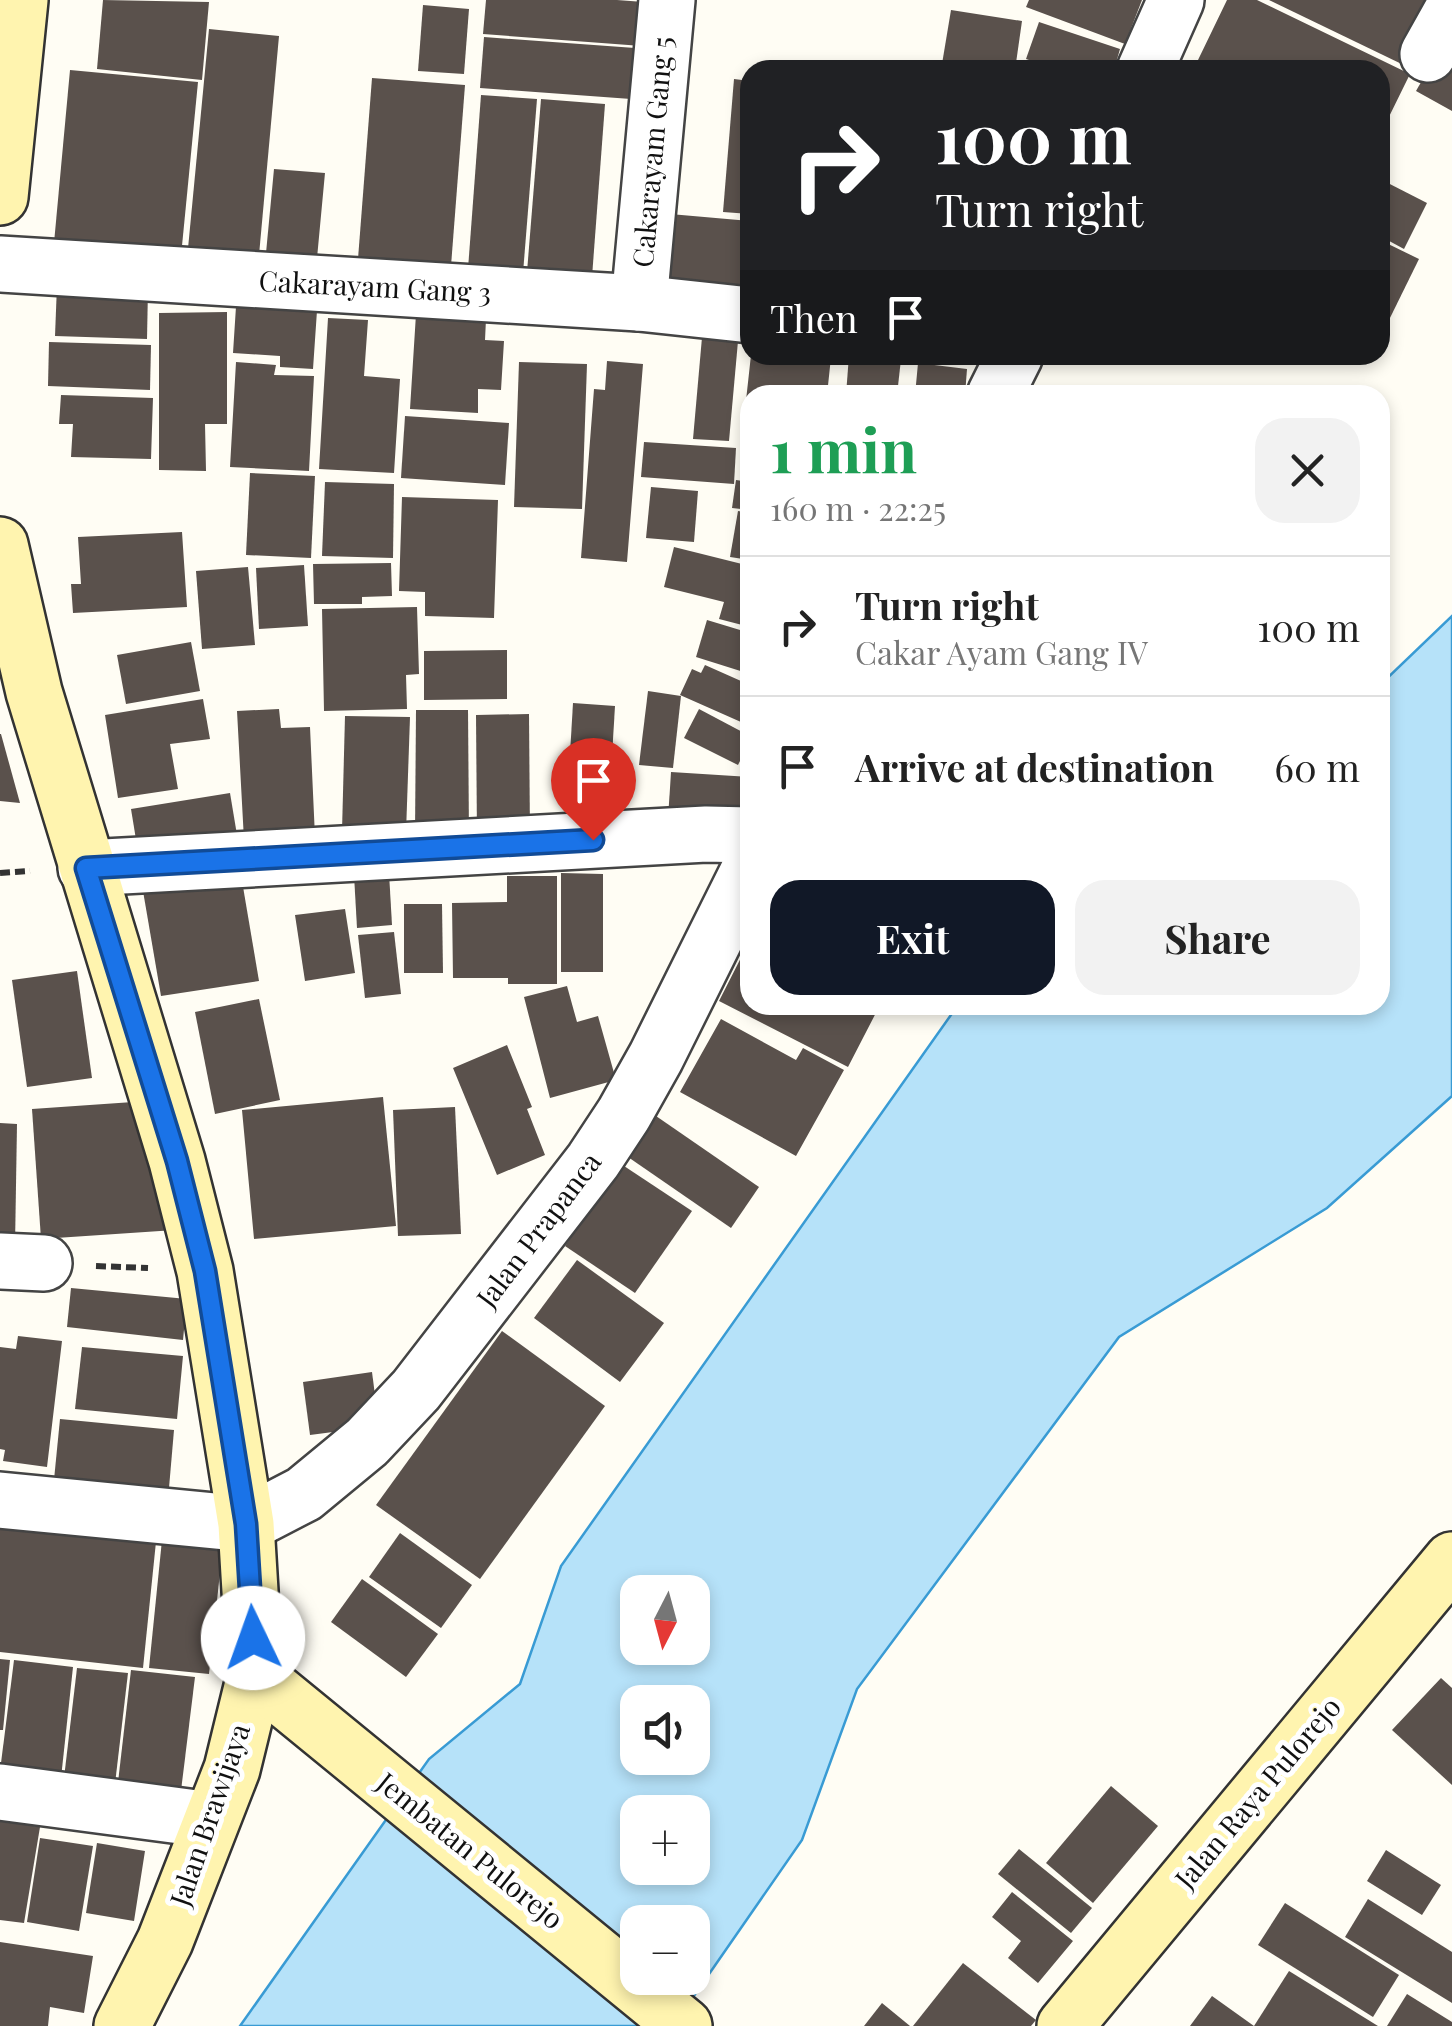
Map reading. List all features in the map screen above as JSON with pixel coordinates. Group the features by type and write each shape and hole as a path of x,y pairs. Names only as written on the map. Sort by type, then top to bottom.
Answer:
{"main road":[{"path":"0,197 20,0"},
{"name":"Jalan Brawijaya","path":"0,545 34,692 177,1161 205,1271 246,1524 256,1676 232,1769 165,1940 122,2026"},
{"name":"Jalan Raya Pulorejo","path":"1066,2026 1452,1560"},
{"name":"Jembatan Pulorejo","path":"256,1676 684,2026"}],"street":[{"name":"Cakarayam Gang 5","path":"638,303 668,0"},
{"path":"1149,60 1176,0"},
{"name":"Cakarayam Gang 3","path":"0,264 638,303 740,314"},
{"path":"86,868 740,835"},
{"name":"Jalan Prapanca","path":"246,1524 304,1494 367,1442 416,1390 624,1114 740,888"},
{"path":"0,1500 246,1524"},
{"path":"0,1792 211,1820"}],"path":[{"path":"22,1262 205,1271"}],"water":[{"path":"1452,616 1452,1096 1327,1208 1119,1337 857,1689 802,1840 710,1973 710,1905 620,1905 620,1995 694,1995 673,2026 240,2026 429,1759 520,1684 561,1566 951,1015 1390,1015 1390,675"}],"building":[{"path":"103,0 209,2 202,80 97,69"},
{"path":"486,0 657,3 655,47 483,34"},
{"path":"1029,0 1142,0 1125,44 1026,7"},
{"path":"1227,0 1257,0 1381,60 1198,60"},
{"path":"1269,0 1446,0 1412,69"},
{"path":"423,5 469,9 464,74 418,71"},
{"path":"951,10 1022,21 1016,60 943,60"},
{"path":"1039,22 1120,49 1117,60 1026,59"},
{"path":"209,29 279,36 258,266 187,259"},
{"path":"484,37 635,48 631,99 480,88"},
{"path":"1445,40 1452,44 1452,111 1416,91"},
{"path":"1390,64 1410,74 1390,115"},
{"path":"70,70 198,82 181,256 54,243"},
{"path":"372,78 465,85 451,266 358,259"},
{"path":"734,79 740,80 740,213 723,212"},
{"path":"481,95 537,99 523,273 468,269"},
{"path":"541,99 605,104 592,277 527,272"},
{"path":"274,169 325,173 317,258 266,253"},
{"path":"1390,184 1427,203 1404,249 1390,241"},
{"path":"670,214 740,220 740,304 664,298"},
{"path":"1390,245 1419,259 1390,318"},
{"path":"57,285 148,288 147,339 55,336"},
{"path":"237,291 318,296 313,369 280,367 280,356 233,353"},
{"path":"227,312 227,424 205,424 206,471 159,470 159,313"},
{"path":"416,314 486,319 485,340 504,341 501,390 478,389 478,413 410,409"},
{"path":"328,318 368,320 364,376 400,379 394,473 319,469"},
{"path":"703,326 739,330 729,441 693,439"},
{"path":"49,342 151,345 150,390 48,386"},
{"path":"607,361 643,364 627,562 581,558 594,389 605,390"},
{"path":"236,362 276,365 274,375 314,376 309,471 230,467"},
{"path":"519,362 587,364 582,509 514,507"},
{"path":"750,365 830,365 828,385 748,385"},
{"path":"848,365 900,365 898,385 847,385"},
{"path":"918,365 967,369 966,385 916,385"},
{"path":"61,395 153,398 151,459 71,457 73,424 59,424"},
{"path":"405,416 509,423 505,485 401,478"},
{"path":"644,442 736,448 734,484 641,477"},
{"path":"250,473 315,476 311,558 246,555"},
{"path":"736,480 740,481 740,509 732,508"},
{"path":"325,482 394,484 393,558 322,556"},
{"path":"651,487 698,491 694,542 646,538"},
{"path":"402,497 498,500 494,618 425,616 425,592 399,591"},
{"path":"738,511 740,511 740,558 730,557"},
{"path":"182,532 187,607 73,613 71,584 81,584 78,537"},
{"path":"674,547 740,564 740,624 719,619 724,602 664,587"},
{"path":"391,563 392,596 362,597 362,604 314,604 313,564"},
{"path":"304,565 308,626 259,629 256,568"},
{"path":"248,567 255,645 202,649 196,571"},
{"path":"417,607 419,674 406,675 407,709 324,711 322,609"},
{"path":"707,620 740,630 740,671 696,657"},
{"path":"191,642 200,691 126,704 117,655"},
{"path":"507,650 507,699 424,700 424,651"},
{"path":"705,665 740,681 740,722 680,695 692,669 701,673"},
{"path":"648,691 681,696 673,768 639,765"},
{"path":"203,699 210,739 170,744 178,789 118,798 105,715"},
{"path":"573,703 615,706 611,773 569,771"},
{"path":"279,709 281,728 310,727 315,837 244,840 237,711"},
{"path":"699,709 740,731 740,761 738,765 684,738"},
{"path":"416,710 468,710 469,836 415,835"},
{"path":"529,714 530,837 477,837 476,715"},
{"path":"345,716 410,717 406,833 342,831"},
{"path":"1,734 20,803 0,801"},
{"path":"671,772 740,776 740,825 668,819"},
{"path":"230,793 239,847 140,864 131,809"},
{"path":"389,873 392,925 357,928 354,875"},
{"path":"561,873 603,874 603,972 561,972"},
{"path":"241,875 259,981 161,996 143,891"},
{"path":"507,876 557,876 557,984 508,984 508,978 453,978 452,903 507,902"},
{"path":"404,904 442,904 443,973 404,973"},
{"path":"345,909 355,973 305,981 295,915"},
{"path":"394,932 401,994 365,998 358,935"},
{"path":"740,960 740,1012 719,1001"},
{"path":"77,971 92,1078 27,1087 12,980"},
{"path":"567,986 577,1022 598,1016 616,1080 550,1098 524,997"},
{"path":"259,999 280,1100 215,1114 195,1012"},
{"path":"746,1015 875,1015 848,1067"},
{"path":"721,1019 796,1060 803,1048 844,1070 796,1156 680,1092"},
{"path":"507,1045 532,1107 527,1109 545,1155 497,1175 453,1068"},
{"path":"383,1097 396,1226 254,1239 242,1110"},
{"path":"133,1102 175,1230 41,1239 32,1109"},
{"path":"455,1107 461,1234 398,1236 393,1110"},
{"path":"656,1116 759,1187 731,1228 628,1157"},
{"path":"0,1123 17,1124 15,1246 0,1245"},
{"path":"621,1164 692,1211 635,1293 565,1246"},
{"path":"577,1260 664,1323 620,1382 534,1318"},
{"path":"71,1288 187,1299 183,1340 67,1327"},
{"path":"502,1331 605,1406 480,1579 376,1505"},
{"path":"18,1336 62,1341 47,1467 3,1461 5,1450 0,1449 0,1347 16,1349"},
{"path":"82,1347 183,1356 177,1419 75,1409"},
{"path":"372,1372 379,1426 310,1435 303,1382"},
{"path":"60,1419 174,1430 167,1511 52,1500"},
{"path":"0,1515 157,1532 143,1668 0,1652"},
{"path":"163,1530 224,1536 209,1674 149,1668"},
{"path":"400,1533 472,1585 441,1628 369,1577"},
{"path":"362,1579 438,1634 406,1677 331,1622"},
{"path":"0,1659 10,1660 3,1730 0,1730"},
{"path":"14,1660 73,1667 61,1778 0,1771"},
{"path":"77,1668 128,1673 115,1784 64,1778"},
{"path":"131,1670 195,1677 180,1799 117,1791"},
{"path":"1441,1678 1452,1688 1452,1785 1392,1730"},
{"path":"1111,1786 1158,1826 1093,1903 1046,1863"},
{"path":"0,1821 40,1827 24,1923 0,1920"},
{"path":"40,1838 93,1846 79,1931 27,1922"},
{"path":"97,1843 145,1851 134,1921 86,1913"},
{"path":"1019,1849 1092,1908 1071,1933 998,1874"},
{"path":"1386,1850 1441,1885 1422,1915 1367,1881"},
{"path":"1012,1892 1073,1941 1038,1983 1008,1958 1021,1941 992,1917"},
{"path":"1368,1899 1452,1952 1452,2003 1345,1937"},
{"path":"1285,1903 1399,1975 1373,2017 1258,1945"},
{"path":"0,1942 93,1956 84,2013 50,2007 48,2026 0,2026"},
{"path":"963,1963 1036,2020 1031,2026 913,2026"},
{"path":"1289,1971 1378,2026 1254,2026"},
{"path":"1407,1994 1452,2022 1452,2026 1387,2026"},
{"path":"1212,1996 1254,2026 1190,2026"},
{"path":"882,2003 910,2026 864,2026"}],"route":[{"path":"253,1638 246,1524 205,1271 177,1161 86,868 593,840"}]}
